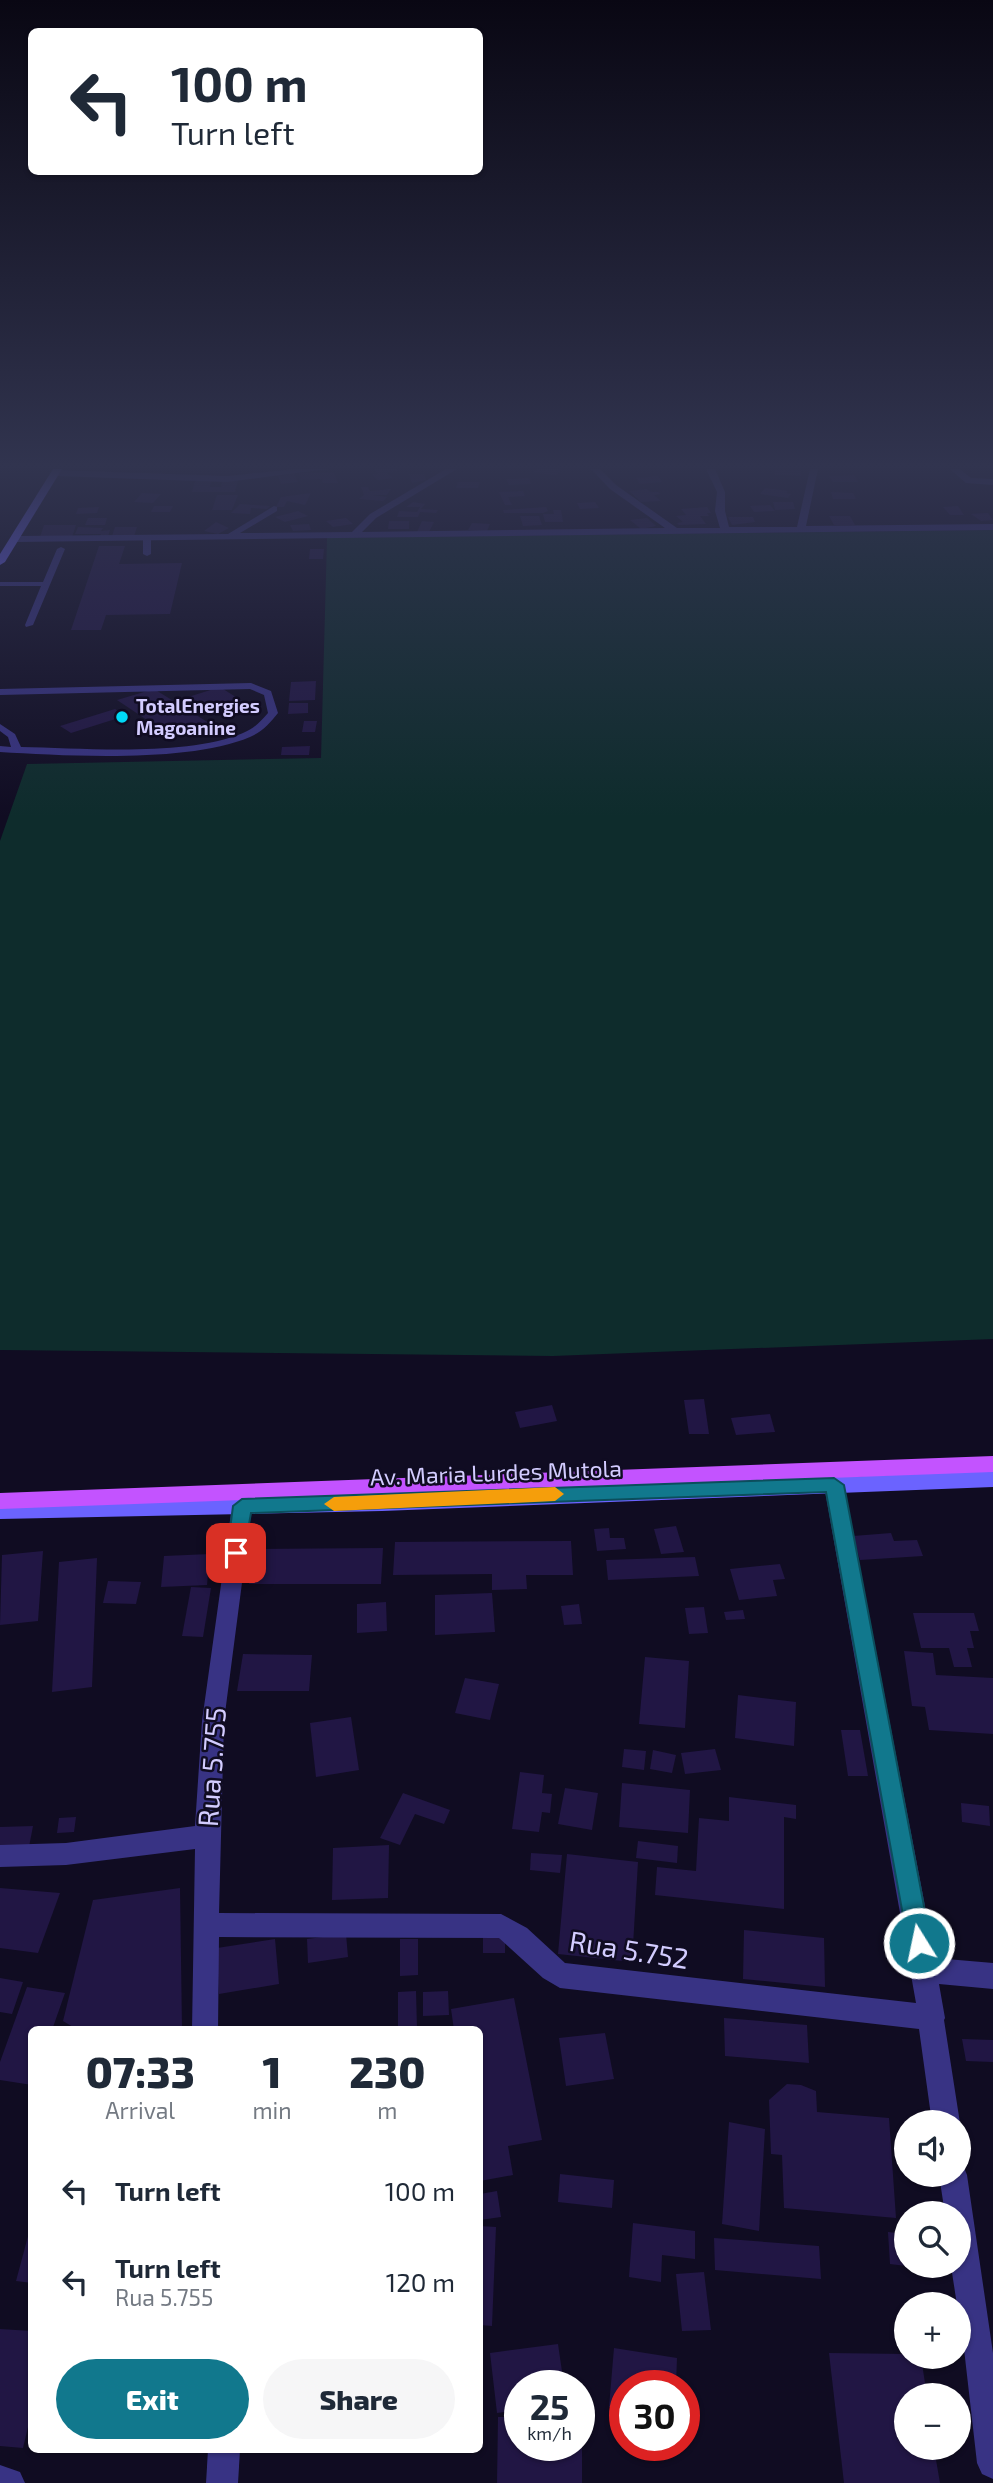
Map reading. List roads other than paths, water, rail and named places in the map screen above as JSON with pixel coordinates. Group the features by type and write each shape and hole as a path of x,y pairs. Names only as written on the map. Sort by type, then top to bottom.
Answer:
{"main road":[{"path":"0,1500 993,1464"},
{"name":"Av. Maria Lurdes Mutola","path":"0,1511 242,1506 993,1479"}],"street":[{"path":"834,1485 924,1970 944,2110"},
{"name":"Rua 5.755","path":"205,2026 213,1721 242,1506"},
{"path":"0,1856 66,1854 208,1836"},
{"name":"Rua 5.752","path":"206,1925 502,1926 513,1931 546,1967 560,1975 932,2018"},
{"path":"924,1970 993,1976"},
{"path":"968,2278 993,2463"},
{"path":"222,2483 224,2453"},
{"path":"0,2481 9,2483"}],"lane":[{"path":"29,625 46,585"},
{"path":"0,692 251,686 268,693 274,713 264,725 243,737 219,743 145,750 0,749"},
{"path":"0,726 12,736 17,750"}],"place":[{"name":"TotalEnergies Magoanine","path":"122,717"}]}
